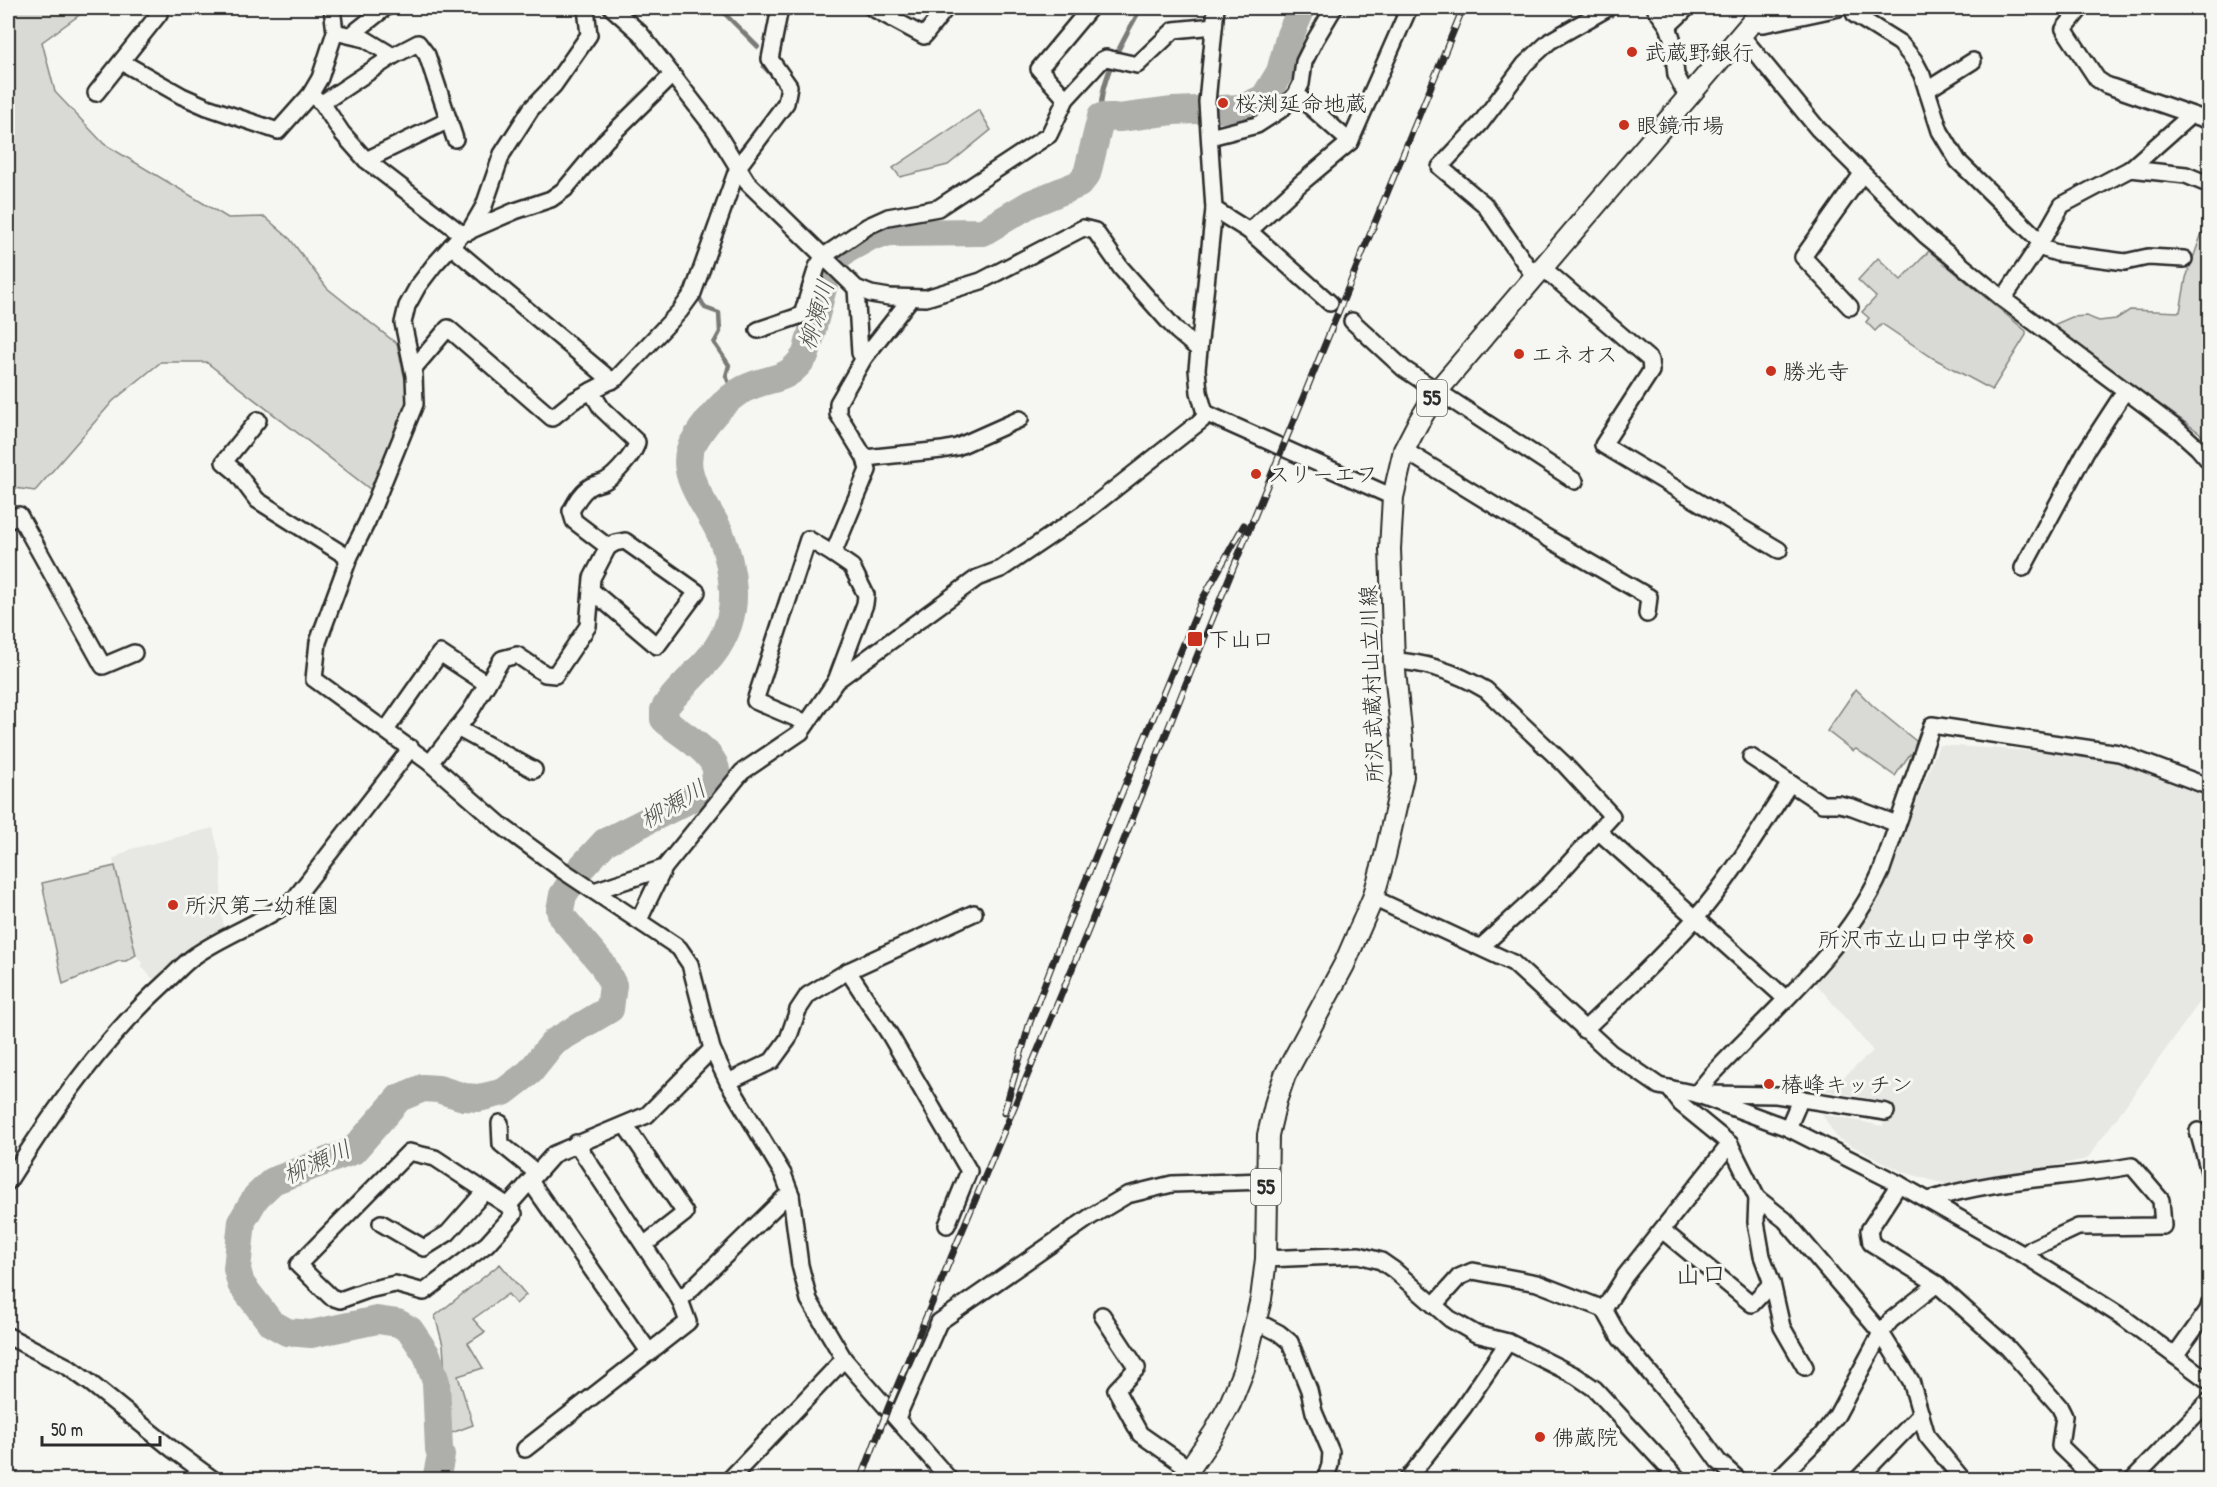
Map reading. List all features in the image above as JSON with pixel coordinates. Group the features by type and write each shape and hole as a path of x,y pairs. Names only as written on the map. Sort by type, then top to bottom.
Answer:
{"main road":[{"name":"所沢武蔵村山立川線","path":"1186,1474 1214,1433 1230,1404 1244,1369 1256,1321 1266,1258 1268,1136 1285,1075 1344,965 1373,898 1403,776 1402,740 1394,661 1390,549 1392,497 1404,450 1438,390 1764,8"}],"street":[{"path":"332,8 335,32 320,78 316,99 366,160 461,237 612,381"},
{"path":"351,35 385,8"},
{"path":"586,8 589,34 554,85 531,110 502,154 484,206 461,237 434,264 407,306 403,323 413,369 415,404 376,501 349,558 318,642 314,679 411,748 502,826 562,870 680,948 690,964 712,1049 728,1082 783,1173 791,1194 800,1265 809,1300 844,1359 950,1479"},
{"path":"612,8 640,33 715,130 747,182 766,203 856,288 871,294 926,298 981,281 1083,228 1095,231 1121,267 1170,323 1198,349"},
{"path":"413,369 448,328 552,418 573,401 612,381 645,349 693,293 738,167 786,103 789,86 770,59 780,8"},
{"path":"872,8 924,36 946,8"},
{"path":"1066,99 1038,69 1090,8"},
{"path":"836,681 977,578 1001,569 1084,513 1202,420 1205,413 1199,392 1198,349 1215,209 1207,102 1216,8"},
{"path":"1210,130 1257,124 1282,109 1296,94 1301,84 1304,62 1334,8"},
{"path":"1249,231 1350,142 1409,8"},
{"path":"1608,8 1550,41 1525,64 1480,124 1440,167 1484,204 1538,272 1650,360 1652,371 1603,446 1779,550"},
{"path":"1655,8 1668,26 1672,38 1676,75 1687,96"},
{"path":"1668,26 1687,8"},
{"path":"1839,8 1744,29 1818,129 1925,235 2003,299 2177,429 2210,462"},
{"path":"1852,8 1855,15 1900,44 1914,60 1922,75 1940,131 1958,161 2039,244 2057,253 2125,262 2148,257 2184,259"},
{"path":"2081,8 2064,29 2097,79 2106,85 2210,122"},
{"path":"96,93 159,14"},
{"path":"758,330 802,315 817,267 868,226 888,217 938,208 1049,135 1066,99 1102,60 1137,64 1174,30 1215,26"},
{"path":"335,32 365,39 393,56"},
{"path":"122,62 182,96 278,131 316,99 418,44 427,55 455,139"},
{"path":"1927,90 1973,61"},
{"path":"461,237 515,211 551,199 565,189 606,140 671,76"},
{"path":"1296,94 1350,142"},
{"path":"2003,299 2062,205 2130,169 2191,115"},
{"path":"366,160 449,120"},
{"path":"2130,169 2186,175 2210,184"},
{"path":"1850,307 1803,257 1862,174"},
{"path":"1215,209 1249,231 1330,303"},
{"path":"856,288 860,352 864,358"},
{"path":"833,554 868,470 866,458 838,414 838,403 864,358 911,298"},
{"path":"1352,321 1404,369 1575,481"},
{"path":"2023,568 2086,451 2125,391"},
{"path":"591,392 602,409 636,442 636,449 617,470 606,480 590,485 580,495 571,511 574,520 608,547"},
{"path":"1205,413 1392,497"},
{"path":"866,458 957,447 1020,418"},
{"path":"258,420 224,462 236,472 257,500 349,558"},
{"path":"1404,450 1648,597 1647,614"},
{"path":"8,521 19,515 103,666 134,653"},
{"path":"639,920 664,868 742,772 801,732 836,681 865,604 866,595 852,567 808,539 755,701 807,723"},
{"path":"430,763 470,712 502,659 517,655 545,674 555,675 588,626 591,590 592,578 608,547 615,543 625,542 698,592 657,646 591,590"},
{"path":"386,730 440,653 487,684"},
{"path":"1394,661 1434,666 1486,690 1564,764 1612,816 1548,886 1481,947"},
{"path":"1696,1094 1824,957 1856,919 1881,872 1932,725 2119,753 2210,787"},
{"path":"457,728 534,770"},
{"path":"8,1182 26,1152 94,1060 144,1002 194,956 236,931 284,907 295,898 411,748"},
{"path":"1751,757 1822,804 1852,807 1897,824"},
{"path":"1584,1029 1620,996 1695,918 1737,863 1790,783"},
{"path":"1598,831 1785,998"},
{"path":"594,891 664,868"},
{"path":"1373,898 1513,963 1584,1029 1637,1072 1659,1086 1696,1094 1788,1128 1929,1200 2024,1255 2124,1318 2210,1382"},
{"path":"728,1082 772,1061 788,1039 802,1002 808,995 848,971 974,913"},
{"path":"848,971 890,1035 969,1171 947,1225"},
{"path":"508,1206 554,1154 647,1115 712,1049"},
{"path":"1669,1088 1681,1104 1730,1144 1757,1198 1785,1220 1881,1333 1911,1382 1927,1436 1953,1476"},
{"path":"1696,1094 1749,1094 1801,1098 1886,1112"},
{"path":"1788,1128 1801,1098"},
{"path":"500,1123 501,1143 534,1177 650,1353"},
{"path":"625,1125 685,1213 644,1245"},
{"path":"2198,1131 2210,1175"},
{"path":"525,1449 688,1322 680,1300 576,1143"},
{"path":"1604,1309 1625,1276 1730,1144"},
{"path":"410,1152 435,1158 508,1206 514,1214 486,1244 424,1292 395,1284 340,1300 331,1297 298,1265 410,1152"},
{"path":"1929,1200 1949,1194 2040,1178 2132,1166 2161,1200 2163,1226 2078,1227 2033,1248 2024,1255"},
{"path":"897,1418 939,1322 1090,1217 1127,1195 1172,1184 1266,1181"},
{"path":"1899,1184 1869,1230 1871,1243 1936,1284 2008,1348 2055,1401 2064,1416 2060,1446 2095,1479"},
{"path":"381,1223 424,1248 448,1233 485,1191"},
{"path":"680,1300 784,1198 791,1194"},
{"path":"1757,1198 1756,1222 1762,1256 1772,1283 1782,1327 1804,1367"},
{"path":"1662,1230 1752,1304 1772,1283"},
{"path":"1266,1258 1359,1255 1381,1261 1450,1319 1476,1334 1508,1342 1576,1376 1594,1389 1679,1479"},
{"path":"1434,1305 1459,1277 1473,1271 1538,1284 1604,1309 1620,1338 1683,1411 1718,1461 1739,1479"},
{"path":"1780,1479 1821,1436 1837,1415 1881,1333 1891,1320 1936,1284"},
{"path":"2175,1356 2208,1310 2210,1303"},
{"path":"1101,1315 1137,1368 1116,1390 1140,1434 1186,1474"},
{"path":"1256,1321 1279,1333 1290,1342 1309,1390 1314,1412 1331,1452 1330,1465 1325,1479"},
{"path":"8,1336 68,1367 214,1479"},
{"path":"1407,1479 1463,1408 1508,1342"},
{"path":"729,1479 844,1359"},
{"path":"2132,1479 2210,1400"},
{"path":"1857,1479 1921,1414"}],"shaded area":[{"path":"8,8 89,8 42,42 55,92 104,144 228,218 265,217 290,239 327,288 397,344 410,402 375,493 206,362 161,362 113,401 35,491 8,487"},
{"path":"979,110 991,130 948,165 900,177 893,168"},
{"path":"2202,233 2209,235 2209,448 2200,433 2110,369 2044,329 2072,317 2086,316 2099,321 2116,319 2130,310 2180,312 2186,278"},
{"path":"1929,251 2026,331 2026,335 1992,390 1933,358 1882,324 1875,331 1866,322 1869,318 1862,312 1876,297 1858,280 1878,258 1901,280"},
{"path":"1856,689 1922,746 1918,758 1910,754 1895,776 1856,749 1853,751 1827,731"},
{"name":"所沢市立山口中学校","path":"1939,745 2110,756 2209,796 2210,893 2207,896 2210,898 2209,989 2087,1159 1952,1186 1903,1172 1837,1138 1822,1114 1883,1126 1888,1102 1812,1088 1829,1079 1845,1076 1873,1051 1814,981 1880,895"},
{"name":"所沢第二幼稚園","path":"213,828 221,861 221,911 224,927 190,952 160,979 152,978 142,967 136,955 113,859 131,849"},
{"path":"115,866 136,955 126,961 119,961 63,984 42,883"},
{"path":"500,1264 526,1295 516,1304 508,1294 473,1319 485,1332 468,1343 483,1368 458,1376 473,1425 449,1434 443,1345 435,1316"}],"waterway":[{"path":"719,8 758,47"},
{"path":"1101,117 1101,103 1108,74 1141,8"},
{"name":"柳瀬川","path":"436,1480 441,1455 436,1382 427,1355 410,1330 398,1323 377,1320 311,1334 287,1332 271,1323 241,1284 237,1269 242,1221 256,1197 273,1181 353,1151 399,1098 423,1088 479,1098 504,1092 530,1072 554,1042 610,1009 613,985 603,965 562,917 560,910 563,895 580,869 605,842 710,789 716,776 712,760 705,752 664,719 664,710 667,705 717,648 728,625 733,600 725,547 691,479 688,456 692,445 708,421 736,393 785,375 799,364 806,354 826,276 835,259 846,250 871,236 893,233 983,232 1030,204 1079,184 1087,174 1101,117 1119,118 1173,111 1243,108 1264,98 1280,72 1290,35 1302,8"},
{"path":"764,67 776,80"},
{"path":"764,120 782,95"},
{"path":"741,149 750,139"},
{"path":"699,292 698,295 705,308 719,313 720,332 714,343 729,365 726,376 734,395"}],"railway":[{"path":"861,1480 888,1408 1087,933 1193,666 1463,8"},
{"path":"1004,1113 1030,1022 1068,923 1202,600 1244,525"}],"place":[{"name":"武蔵野銀行","path":"1632,52"},
{"name":"桜渕延命地蔵","path":"1223,103"},
{"name":"眼鏡市場","path":"1624,125"},
{"name":"エネオス","path":"1519,354"},
{"name":"勝光寺","path":"1771,371"},
{"name":"スリーエフ","path":"1256,474"},
{"name":"下山口","path":"1195,639"},
{"name":"所沢第二幼稚園","path":"173,905"},
{"name":"所沢市立山口中学校","path":"2028,939"},
{"name":"椿峰キッチン","path":"1769,1084"},
{"name":"佛蔵院","path":"1540,1437"}],"district":[{"name":"山口","path":"1701,1274"}]}
